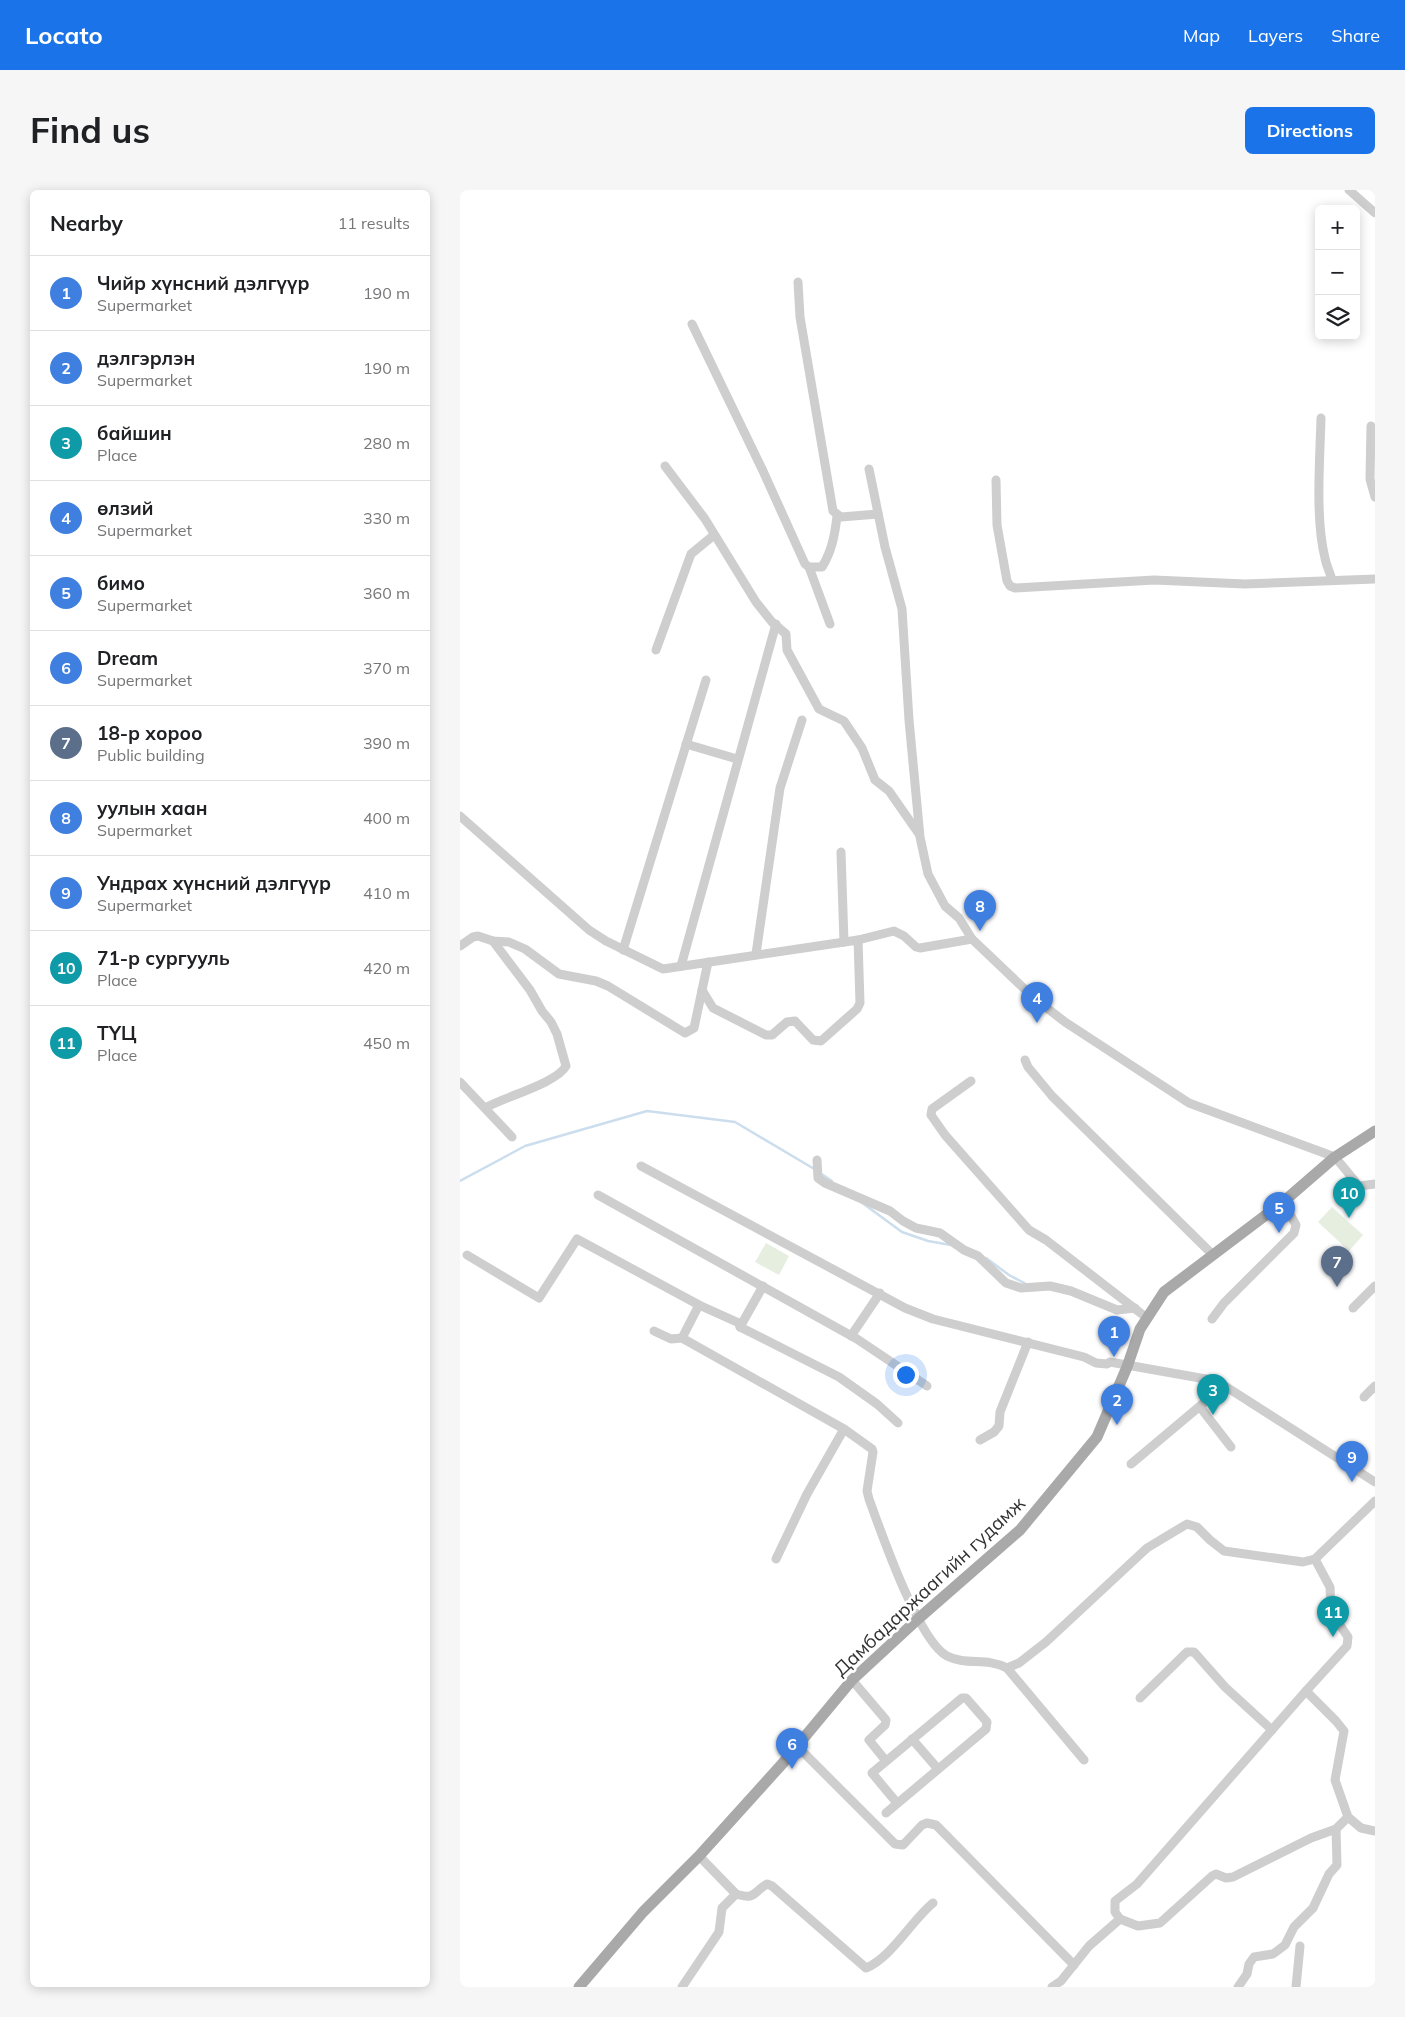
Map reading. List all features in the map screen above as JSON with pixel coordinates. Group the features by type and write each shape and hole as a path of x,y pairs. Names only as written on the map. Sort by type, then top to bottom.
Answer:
{"main road":[{"name":"Дамбадаржаагийн гудамж","path":"579,1987 643,1912 698,1856 797,1746 852,1680 1020,1530 1097,1437 1127,1367 1140,1329 1164,1292 1283,1202 1335,1157 1375,1131"}],"street":[{"path":"1349,190 1375,213"},
{"path":"798,282 800,317 833,511 837,516 828,558 822,567 809,567"},
{"path":"692,324 763,471 805,564 809,567 830,624"},
{"path":"1321,418 1320,510 1325,558 1332,580"},
{"path":"1371,426 1370,479 1375,497"},
{"path":"665,466 705,519 756,602 772,622 786,634 787,650 819,708 844,721 862,748 875,780 889,791 920,837"},
{"path":"869,469 884,547 902,609 909,720 920,837 928,874 945,906 958,918 972,939 1034,998 1065,1022 1189,1103 1335,1157 1360,1186 1375,1184"},
{"path":"996,480 997,526 1007,581 1010,586 1015,588 1154,580 1245,584 1375,579"},
{"path":"837,516 878,514"},
{"path":"656,650 691,554 714,534"},
{"path":"681,966 776,624"},
{"path":"622,950 706,680"},
{"path":"756,954 780,788 802,720"},
{"path":"686,744 737,759"},
{"path":"460,816 590,930 622,950 663,969 858,940 894,931 920,948 972,939"},
{"path":"841,852 844,942"},
{"path":"460,946 473,937 478,936 493,941 516,944 559,974 596,981 608,986 685,1033 694,1028 708,962"},
{"path":"702,990 713,1008 766,1034 772,1035 787,1022 795,1021 813,1040 821,1042 857,1009 860,1003 858,940"},
{"path":"485,1108 522,1091 540,1086 564,1070 566,1066 557,1034 551,1022 530,990 493,941"},
{"path":"1025,1060 1028,1067 1052,1096 1213,1255"},
{"path":"971,1081 932,1109 931,1114 945,1135 1029,1230 1046,1240 1147,1318"},
{"path":"460,1082 512,1137"},
{"path":"817,1164 818,1178 831,1188 890,1211 916,1228 940,1233 964,1250 978,1256 1006,1282 1021,1288 1050,1286 1071,1290 1117,1310 1134,1308"},
{"path":"642,1166 880,1293 892,1302 933,1319 1084,1357 1096,1363 1107,1364 1110,1362 1127,1367 1217,1381 1375,1482"},
{"path":"598,1195 851,1336 927,1386"},
{"path":"1212,1319 1224,1303 1294,1233 1296,1224 1283,1202"},
{"path":"468,1256 539,1298 577,1239 699,1305 739,1323 740,1327 839,1376 898,1423"},
{"path":"740,1327 763,1286"},
{"path":"1354,1308 1375,1286"},
{"path":"851,1336 880,1293"},
{"path":"682,1338 699,1305"},
{"path":"654,1331 671,1339 682,1338 844,1429 872,1449 867,1491 869,1499 918,1620 941,1652 948,1657 960,1661 995,1662 1007,1668 1084,1760"},
{"path":"980,1440 994,1432 999,1426 1000,1412 1028,1342"},
{"path":"1131,1464 1200,1407 1206,1401 1217,1381"},
{"path":"1364,1397 1375,1386"},
{"path":"1200,1407 1231,1447"},
{"path":"776,1559 807,1494 844,1429"},
{"path":"1007,1668 1020,1663 1046,1642 1147,1548 1187,1524 1197,1527 1224,1551 1303,1562 1315,1560 1375,1501"},
{"path":"1315,1560 1330,1587 1332,1612 1348,1637 1347,1646 1137,1884 1115,1901 1115,1912 1120,1920 1138,1926 1160,1923 1212,1876 1216,1874 1226,1878 1233,1877 1311,1838 1336,1829 1348,1817"},
{"path":"1140,1698 1187,1652 1194,1652 1225,1687 1272,1730"},
{"path":"852,1680 886,1720 885,1725 869,1740 886,1761"},
{"path":"1306,1691 1336,1720 1344,1731 1335,1780 1348,1817 1361,1828 1375,1831"},
{"path":"886,1813 986,1729 987,1722 964,1697 872,1773 897,1803"},
{"path":"912,1739 938,1770"},
{"path":"797,1746 895,1844 903,1845 927,1822 936,1825 1074,1965"},
{"path":"1238,1987 1247,1974 1249,1964 1254,1957 1273,1954 1284,1945 1294,1927 1313,1908 1329,1874 1337,1865 1336,1829"},
{"path":"698,1856 736,1894 746,1897 753,1896 767,1884 772,1886 866,1968 872,1966 933,1903"},
{"path":"682,1987 719,1932 722,1908 736,1894"},
{"path":"1052,1987 1061,1981 1089,1946 1120,1920"},
{"path":"1296,1987 1300,1946"}],"shaded area":[{"path":"1332,1207 1363,1235 1349,1251 1318,1222"},
{"path":"766,1243 789,1256 779,1275 755,1262"}],"waterway":[{"path":"460,1181 525,1146 647,1111 735,1122 816,1170"},
{"path":"820,1173 832,1181"},
{"path":"861,1202 902,1232 928,1241 951,1245"},
{"path":"986,1258 1009,1275 1028,1285"}],"place":[{"name":"уулын хаан","path":"980,931"},
{"name":"өлзий","path":"1037,1023"},
{"name":"71-р сургууль","path":"1349,1218"},
{"name":"бимо","path":"1279,1233"},
{"name":"18-р хороо","path":"1337,1287"},
{"name":"Чийр хүнсний дэлгүүр","path":"1114,1357"},
{"name":"байшин","path":"1213,1415"},
{"name":"дэлгэрлэн","path":"1117,1425"},
{"name":"Ундрах хүнсний дэлгүүр","path":"1352,1482"},
{"name":"ТҮЦ","path":"1333,1637"},
{"name":"Dream","path":"792,1769"}]}
